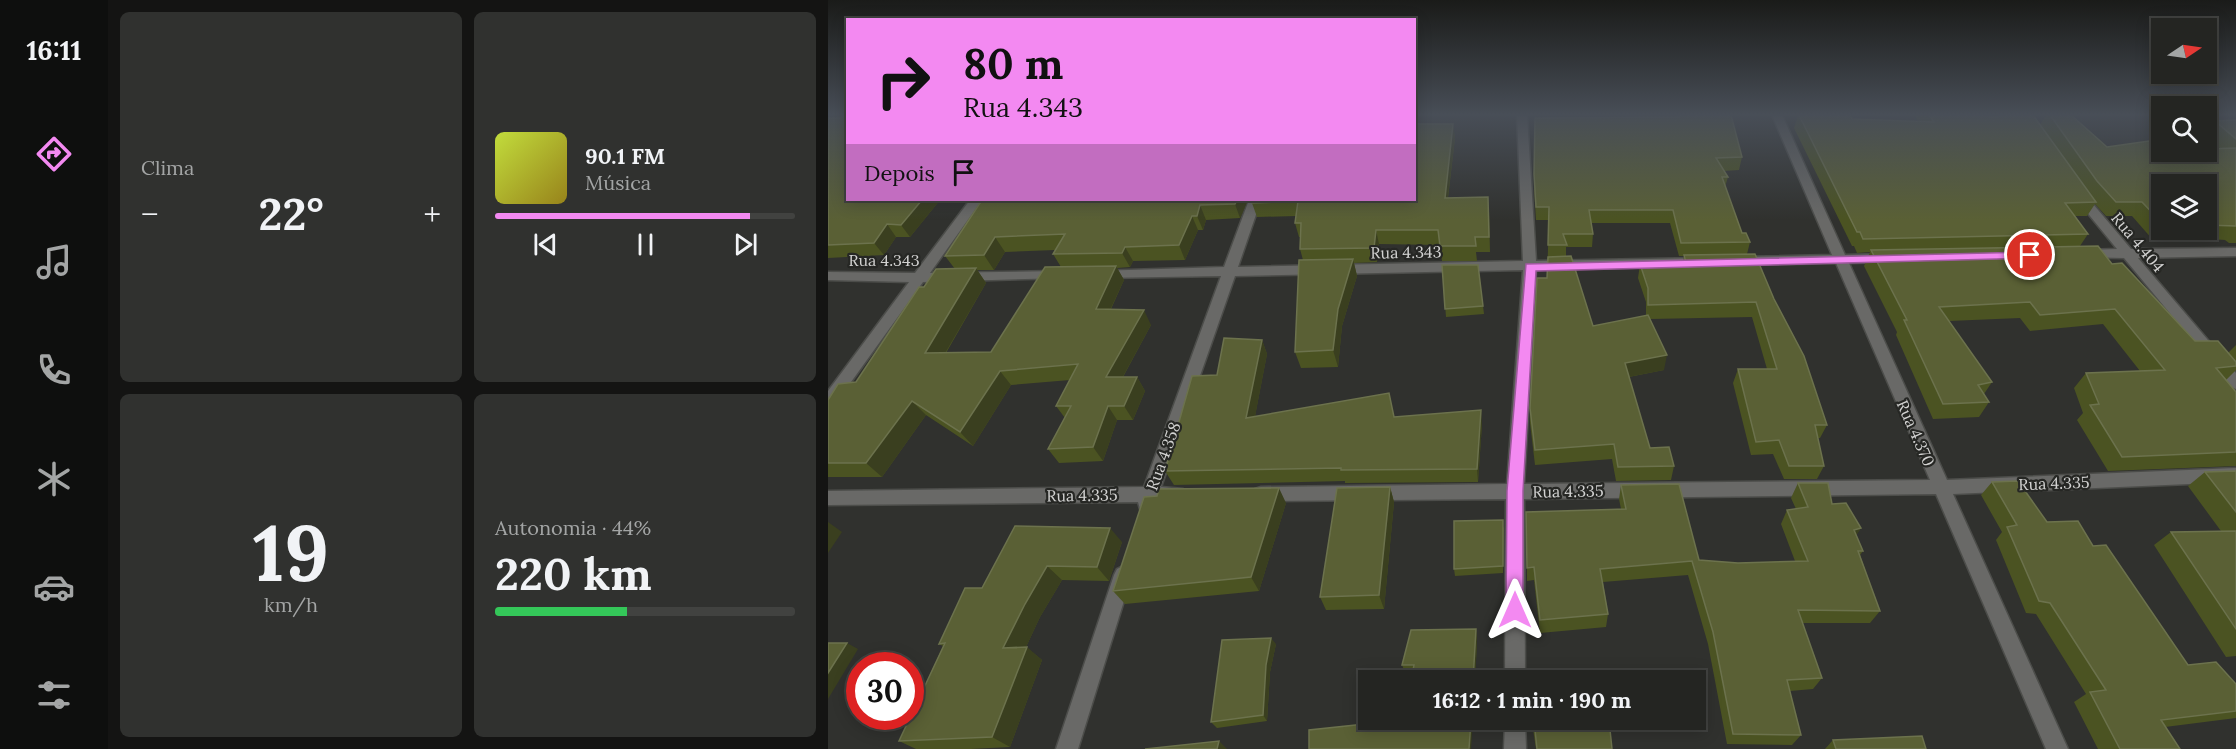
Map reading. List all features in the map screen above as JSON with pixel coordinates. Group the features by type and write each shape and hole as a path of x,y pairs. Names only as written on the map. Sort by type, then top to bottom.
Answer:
{"street":[{"path":"1515,670 1515,491 1530,267 1524,150"},
{"name":"Rua 4.370","path":"1792,150 2057,749"},
{"name":"Rua 4.404","path":"2069,181 2126,254 2236,383"},
{"path":"828,403 975,201"},
{"name":"Rua 4.358","path":"1142,517 1255,201"},
{"path":"2066,255 2236,252"},
{"name":"Rua 4.343","path":"828,276 918,278 1899,258"},
{"name":"Rua 4.335","path":"1243,494 1941,488 2236,475"},
{"name":"Rua 4.335","path":"828,498 1196,494"},
{"path":"1067,749 1128,561"},
{"path":"1515,730 1515,749"}],"building":[{"path":"828,150 846,150 846,201 921,201 901,225 887,224 874,243 828,245"},
{"path":"1416,150 1450,150 1445,198 1488,197 1489,237 1475,237 1476,246 1440,246 1438,230 1376,230 1374,248 1300,249 1301,223 1295,223 1298,201 1416,201"},
{"path":"1534,150 1740,150 1742,157 1716,158 1728,177 1722,177 1742,233 1746,233 1750,242 1681,243 1673,210 1589,210 1593,234 1563,234 1567,245 1548,245 1549,207 1536,207"},
{"path":"1816,150 2058,150 2096,202 2065,203 2088,234 1863,239 1860,232 1857,232"},
{"path":"2075,150 2151,150 2151,162 2217,162 2217,150 2236,150 2236,226 2217,225 2217,174 2151,174 2151,211 2142,202 2116,202 2097,181"},
{"path":"981,201 1236,201 1235,204 1200,205 1197,216 1192,216 1179,245 1125,247 1122,253 1053,254 1065,234 995,237 984,255 945,256"},
{"path":"1253,201 1298,201 1252,203"},
{"path":"2098,246 2112,264 2122,263 2195,341 2218,341 2236,362 2236,366 2216,368 2236,392 2236,452 2122,457 2090,405 2099,404 2086,373 2165,370 2115,309 2040,315 2030,302 1939,307 1992,382 1978,385 1989,402 1943,404 1904,320 1907,320 1871,250"},
{"path":"1755,254 1774,299 1804,356 1827,425 1815,425 1824,466 1789,466 1779,440 1756,442 1738,369 1777,369 1756,302 1648,305 1648,288 1640,264 1686,263 1684,255"},
{"path":"1571,256 1593,326 1648,315 1667,355 1625,363 1650,448 1669,447 1674,466 1618,467 1614,444 1535,450 1530,408 1537,278 1547,278 1548,257"},
{"path":"1353,259 1338,309 1333,350 1295,352 1299,260"},
{"path":"1442,265 1478,265 1483,306 1445,309"},
{"path":"1116,266 1096,309 1144,310 1106,377 1137,377 1124,406 1108,406 1093,447 1048,449 1071,406 1056,406 1078,364 1000,371 960,432 912,401 866,463 828,463 828,400 838,384 856,382 919,287 924,287 936,269 976,268 925,353 991,352 1045,267"},
{"path":"1224,338 1262,340 1246,418 1389,393 1394,417 1481,410 1477,469 1341,470 1341,468 1165,471 1192,376 1217,375"},
{"path":"2236,471 2236,512 2205,472"},
{"path":"2018,481 2047,522 2078,521 2093,546 2106,545 2188,665 2216,662 2236,684 2236,711 2161,720 2180,749 2120,749 2090,692 2106,690 2050,603 2039,601 2007,527 2017,525 1992,482"},
{"path":"1798,483 1828,483 1832,504 1846,503 1861,528 1854,530 1863,551 1858,551 1880,611 1798,610 1822,678 1787,680 1801,735 1733,734 1713,632 1692,561 1600,569 1608,614 1540,620 1534,567 1527,568 1526,512 1626,509 1621,485 1679,484 1699,560 1738,563 1808,561 1787,510 1808,507"},
{"path":"1390,487 1379,595 1320,597 1337,488"},
{"path":"1279,488 1251,577 1113,591 1144,497 1157,496 1159,489"},
{"path":"1503,520 1503,566 1454,569 1454,521"},
{"path":"1015,526 1110,528 1097,567 1047,566 1025,604 1003,648 1027,647 992,737 899,741 904,730 924,730 924,688 945,643 939,644 965,588 982,588"},
{"path":"2236,531 2236,629 2171,532"},
{"path":"1476,629 1474,670 1413,670 1414,665 1402,665 1411,630"},
{"path":"1271,638 1266,665 1263,715 1211,722 1222,640"},
{"path":"828,643 847,643 828,673"},
{"path":"1358,725 1358,730 1470,730 1469,749 1309,749 1309,730"},
{"path":"1535,730 1610,730 1612,749 1537,749"},
{"path":"1922,736 1926,749 1836,749 1833,740"},
{"path":"1219,741 1217,749 1145,749"}],"route":[{"path":"1515,610 1515,491 1530,267 2030,255"}]}
